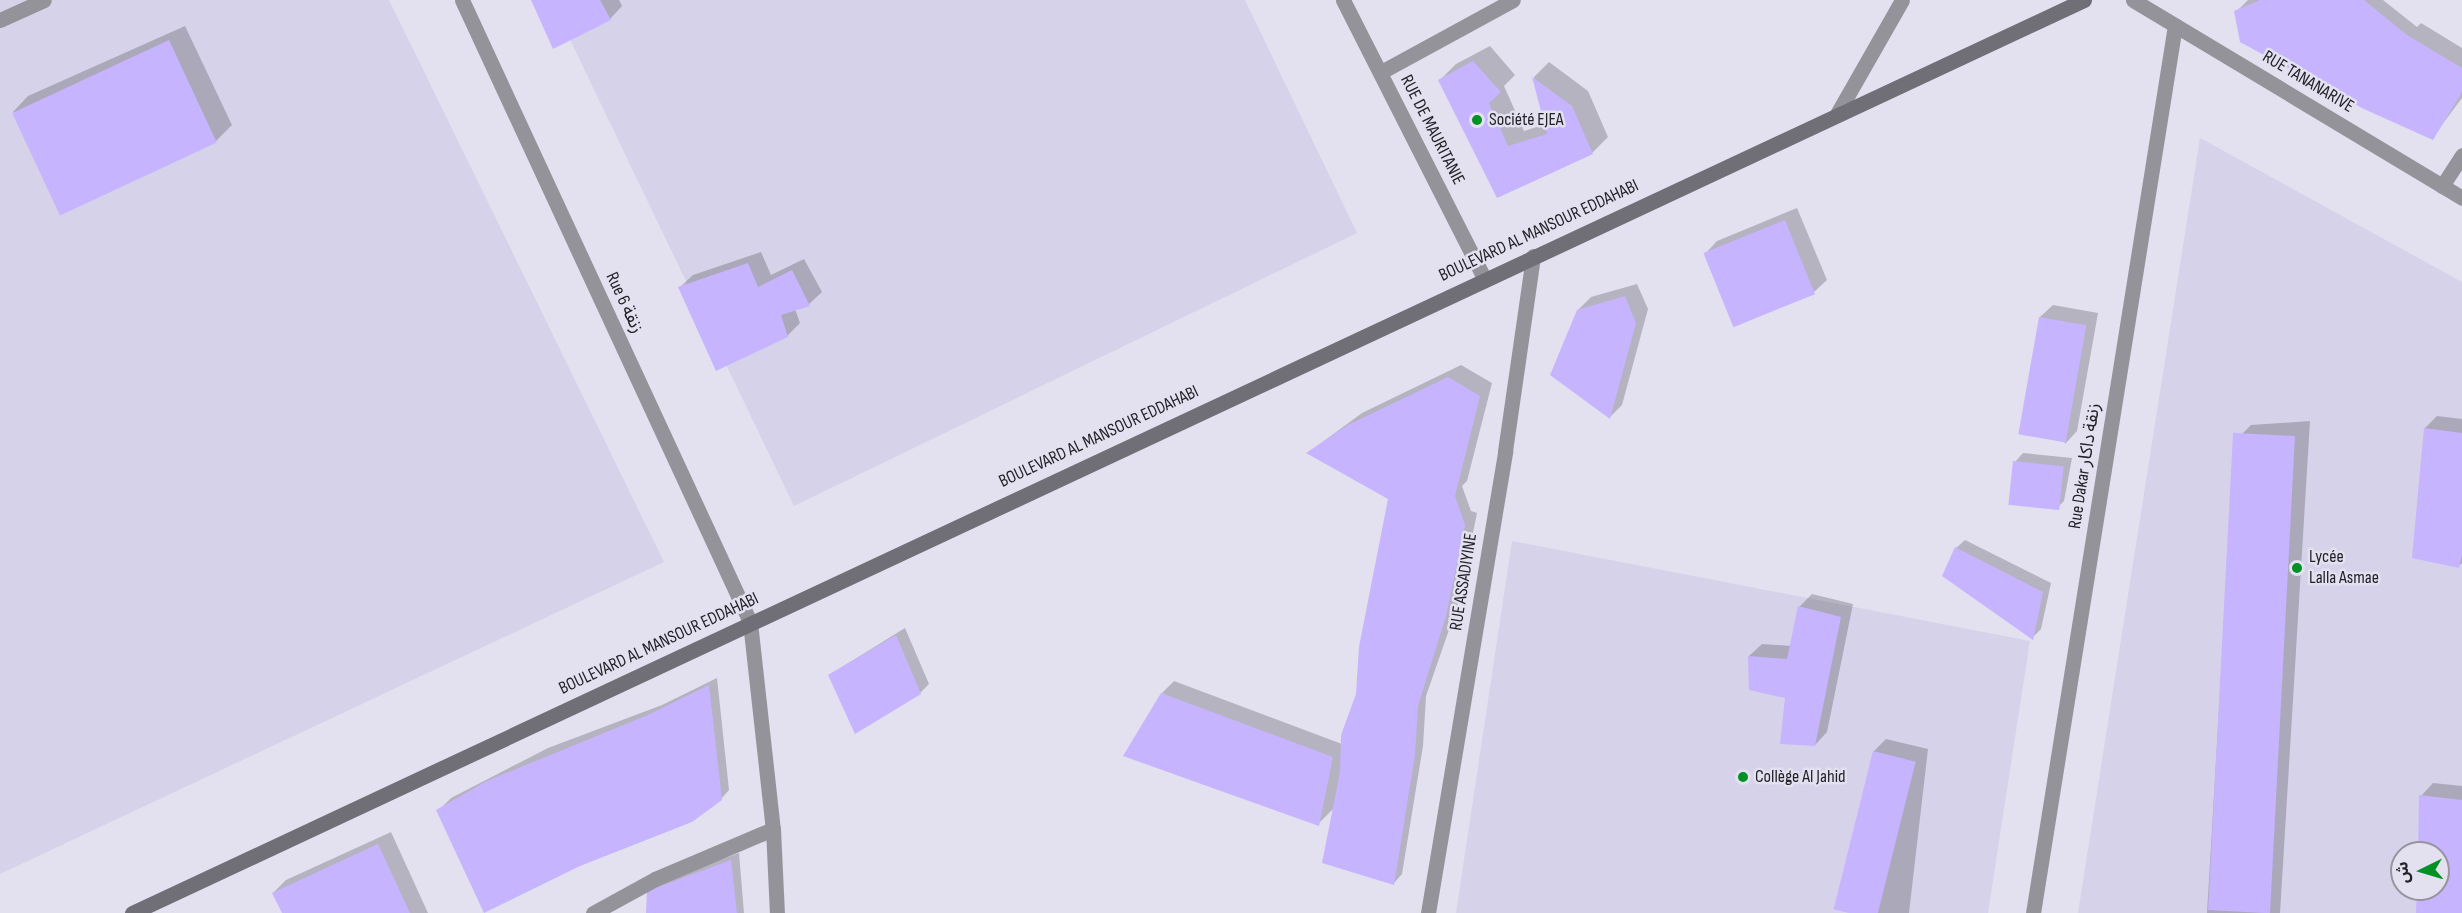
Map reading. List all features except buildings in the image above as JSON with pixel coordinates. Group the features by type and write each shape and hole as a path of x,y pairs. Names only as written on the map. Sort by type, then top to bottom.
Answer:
{"main road":[{"name":"BOULEVARD AL MANSOUR EDDAHABI","path":"132,913 2084,0"}],"street":[{"path":"0,20 44,0"},
{"name":"Rue 6 زنقة","path":"462,0 750,622 773,830 777,913"},
{"name":"RUE DE MAURITANIE","path":"1343,0 1484,279"},
{"path":"1381,72 1513,0"},
{"path":"1837,114 1902,0"},
{"name":"RUE TANANARIVE","path":"2133,0 2462,198"},
{"name":"Rue Dakar زنقة داكار","path":"2033,913 2175,25"},
{"path":"2442,186 2462,155"},
{"name":"RUE ASSADIYINE","path":"1428,913 1505,451 1533,256"},
{"path":"593,913 624,896 773,830"},
{"path":"624,896 625,913"}],"shaded area":[{"path":"0,0 389,0 664,562 0,874"},
{"path":"551,0 1245,0 1357,233 794,506"},
{"name":"Lycée Lalla Asmae","path":"2200,138 2462,282 2462,913 2078,913"},
{"name":"Collège Al Jahid","path":"1512,541 2030,641 1988,913 1456,913"}],"place":[{"name":"Société EJEA","path":"1477,120"},
{"name":"Lycée Lalla Asmae","path":"2297,568"},
{"name":"Collège Al Jahid","path":"1743,777"}]}
